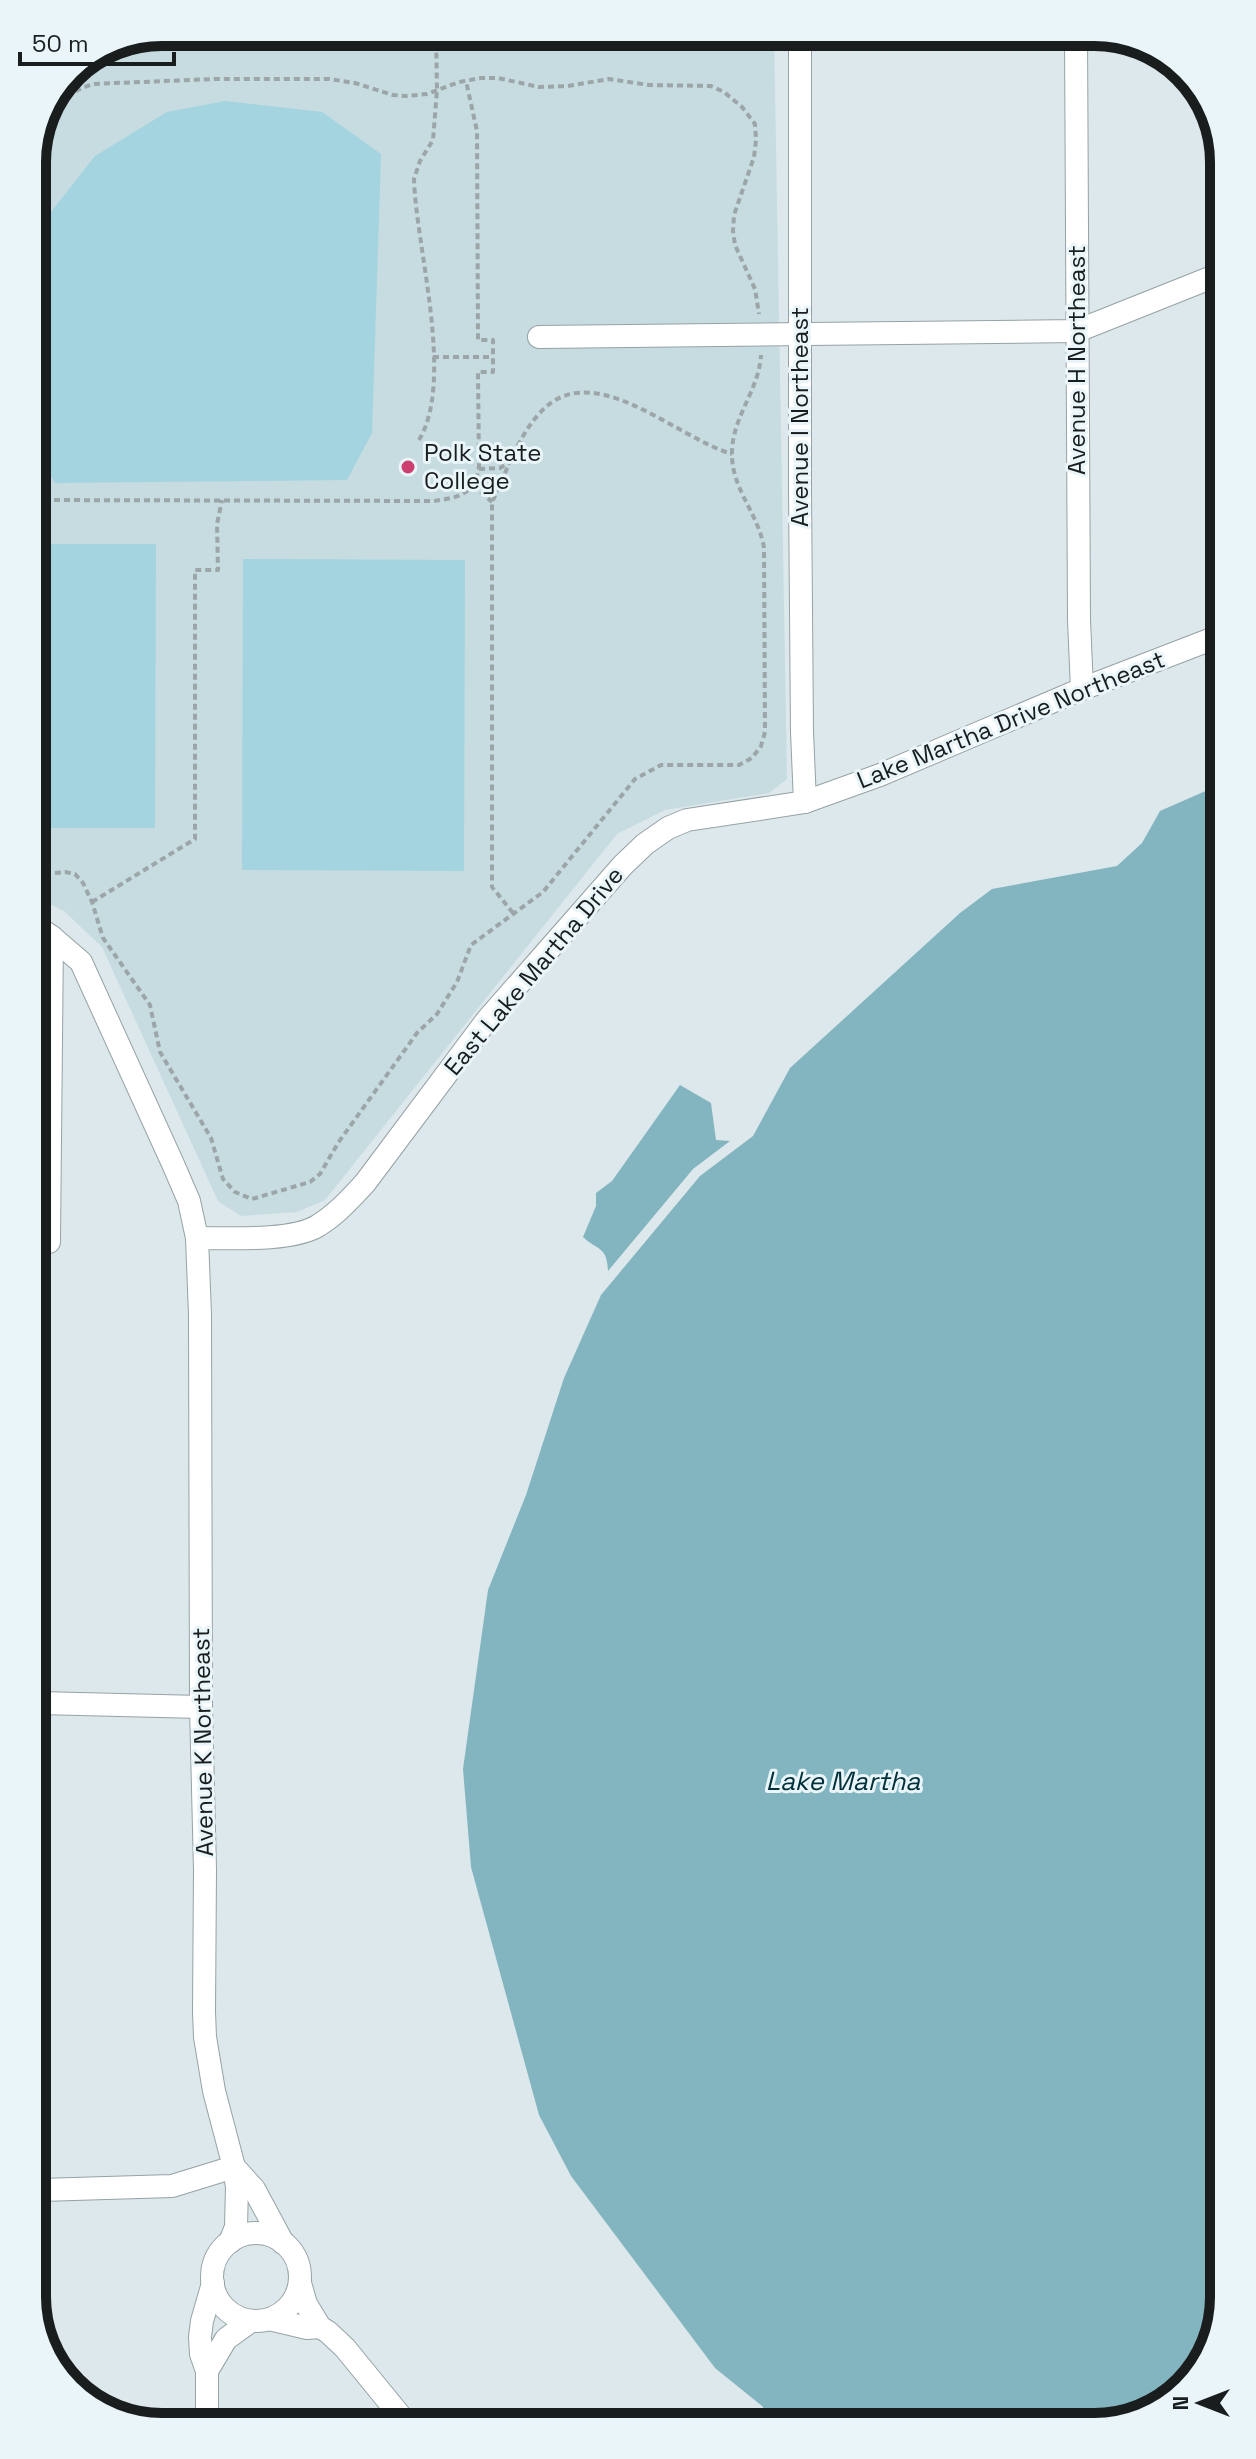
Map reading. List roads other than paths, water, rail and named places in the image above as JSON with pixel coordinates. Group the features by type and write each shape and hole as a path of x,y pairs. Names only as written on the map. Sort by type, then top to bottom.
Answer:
{"street":[{"name":"Avenue I Northeast","path":"800,46 802,732 805,802"},
{"name":"Avenue H Northeast","path":"1076,46 1082,689"},
{"path":"539,337 1077,331 1210,278"},
{"name":"Lake Martha Drive Northeast","path":"805,802 880,775 1082,689 1210,640"},
{"name":"East Lake Martha Drive","path":"197,1238 276,1238 317,1228 365,1183 487,1020 598,892 645,844 668,828 687,820 805,802"},
{"name":"Avenue K Northeast","path":"46,934 81,962 184,1188 197,1238 205,2037 214,2091 234,2167 237,2213 230,2242"},
{"path":"46,1056 49,1242"},
{"path":"46,1703 201,1707"},
{"path":"46,2190 172,2186 234,2167"},
{"name":"Avenue K Northeast","path":"234,2167 254,2189 283,2243"},
{"path":"207,2413 207,2371 201,2354 200,2337 215,2261 230,2242 240,2236 262,2234 283,2243 297,2261 306,2304 320,2327 345,2348 398,2413"},
{"path":"213,2283 215,2294 230,2312 307,2328 320,2327"},
{"path":"207,2371 226,2339 260,2320 283,2312 291,2304 300,2283"}],"water":[{"name":"Lake Martha","path":"1210,789 1210,2297 1206,2327 1188,2363 1160,2363 1160,2391 1138,2404 1116,2411 767,2413 715,2368 571,2176 539,2115 471,1867 463,1769 488,1590 526,1495 564,1378 601,1295 700,1176 753,1136 790,1068 960,913 992,889 1117,866 1142,843 1160,811"},
{"path":"680,1085 711,1103 716,1140 730,1141 693,1169 608,1271 604,1253 583,1237 596,1206 596,1193 612,1181"}],"place":[{"name":"Polk State College","path":"408,467"}]}
